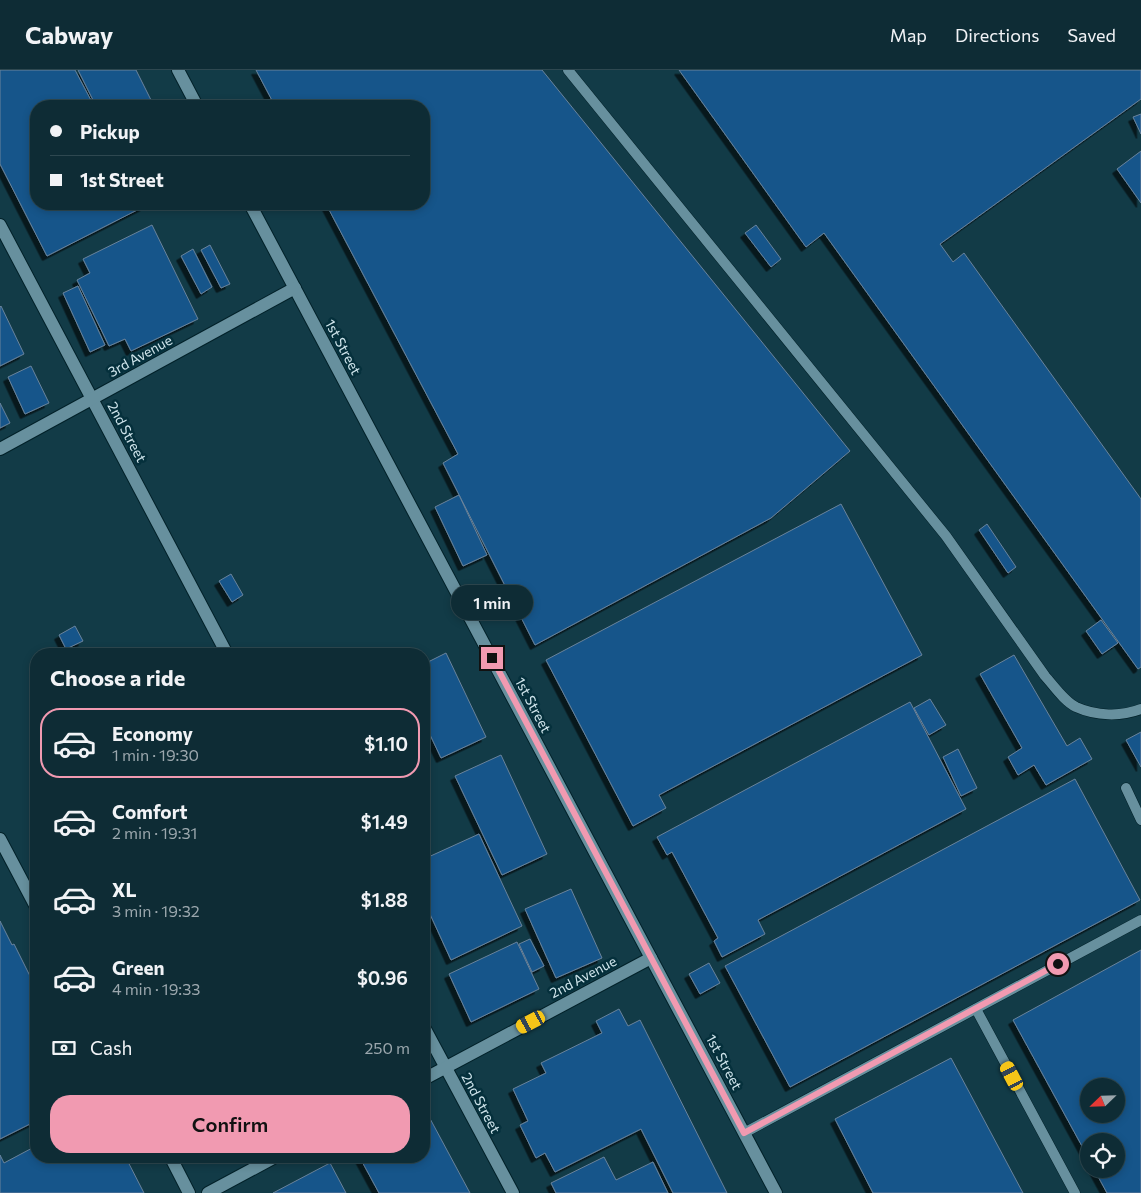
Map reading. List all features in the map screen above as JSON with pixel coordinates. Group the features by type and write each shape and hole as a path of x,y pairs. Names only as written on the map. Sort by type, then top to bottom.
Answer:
{"street":[{"path":"178,70 194,100"},
{"name":"1st Street","path":"253,210 776,1193"},
{"name":"2nd Street","path":"0,225 224,648"},
{"name":"3rd Avenue","path":"0,450 295,288"},
{"path":"0,839 30,896"},
{"name":"2nd Avenue","path":"430,1076 651,958"},
{"name":"2nd Street","path":"430,1038 513,1193"},
{"path":"174,1163 190,1193"},
{"path":"208,1193 265,1163"}],"lane":[{"path":"568,70 946,536 1063,697 1075,707 1103,714 1128,714 1141,709"},
{"path":"1126,788 1141,820"},
{"path":"744,1133 1141,920"},
{"path":"976,1009 1075,1193"}],"building":[{"path":"0,70 75,70 91,100 30,100 30,210 137,210 47,256 0,164"},
{"path":"78,70 136,70 151,100 93,100"},
{"path":"256,70 542,70 850,451 771,518 535,645 443,463 458,454 329,210 430,210 430,100 272,100"},
{"path":"679,70 1141,70 1141,99 940,244 953,262 964,253 1141,499 1141,667 1138,669 824,233 806,247"},
{"path":"1141,114 1141,134 1133,117"},
{"path":"1141,151 1141,203 1117,169"},
{"path":"152,225 198,319 131,351 125,339 109,346 77,280 90,273 83,259"},
{"path":"756,225 781,259 771,267 745,233"},
{"path":"210,245 230,284 221,288 201,250"},
{"path":"193,249 212,287 201,294 181,256"},
{"path":"78,286 105,345 90,352 63,293"},
{"path":"0,307 24,354 0,366"},
{"path":"31,366 49,403 25,414 8,377"},
{"path":"0,403 10,423 0,428"},
{"path":"459,495 487,555 463,566 435,507"},
{"path":"841,504 922,655 659,795 666,808 633,826 546,660"},
{"path":"987,524 1016,567 1008,573 979,530"},
{"path":"231,574 243,595 232,602 219,581"},
{"path":"1101,620 1118,643 1102,654 1086,631"},
{"path":"75,626 83,641 66,648 59,635"},
{"path":"446,653 486,737 441,758 430,735 430,661"},
{"path":"1014,655 1067,746 1080,738 1092,759 1046,785 1034,765 1018,775 1008,757 1022,748 980,674"},
{"path":"930,699 946,725 929,735 914,708"},
{"path":"910,702 966,809 758,920 765,934 722,957 714,941 718,938 672,852 667,855 657,837"},
{"path":"1141,732 1141,767 1126,740"},
{"path":"958,749 977,788 961,796 943,757"},
{"path":"501,755 547,854 502,875 455,776"},
{"path":"1075,779 1140,900 790,1087 725,966"},
{"path":"479,834 522,926 451,960 430,914 430,856"},
{"path":"571,889 602,958 556,978 525,909"},
{"path":"0,921 30,976 30,1124 0,1139"},
{"path":"530,939 544,966 532,972 519,944"},
{"path":"517,942 539,989 471,1022 449,974"},
{"path":"1141,950 1141,1193 1107,1193 1099,1178 1125,1178 1125,1133 1080,1133 1080,1143 1013,1020"},
{"path":"709,963 720,983 700,994 689,974"},
{"path":"619,1009 628,1026 640,1020 727,1193 673,1193 641,1129 555,1172 545,1153 536,1158 520,1125 528,1121 513,1089 546,1073 541,1063 602,1033 596,1021"},
{"path":"951,1058 1023,1193 873,1193 835,1119"},
{"path":"430,1119 470,1193 379,1193 363,1163 430,1163"},
{"path":"30,1149 30,1163 129,1163 144,1193 0,1193 0,1155 4,1163"},
{"path":"604,1157 616,1180 653,1162 668,1193 556,1193 551,1183"},
{"path":"330,1163 346,1193 273,1193"}],"route":[{"path":"492,658 744,1133 1058,964"}]}
